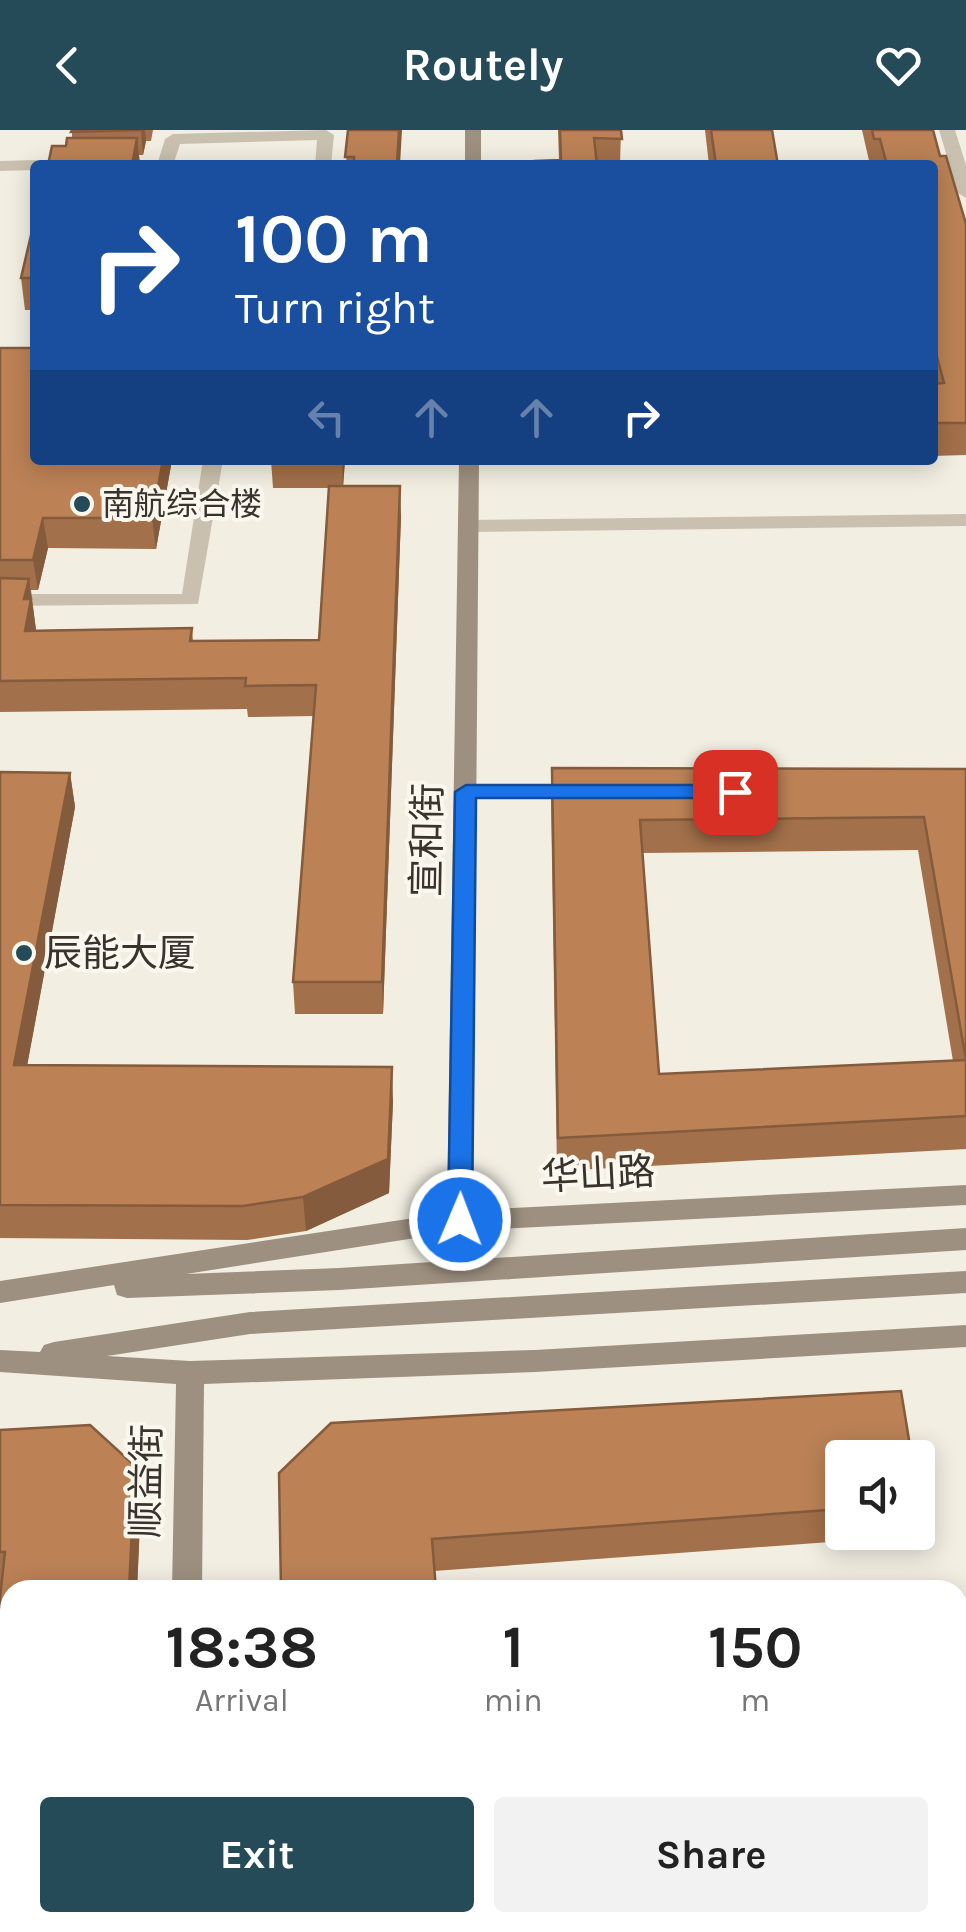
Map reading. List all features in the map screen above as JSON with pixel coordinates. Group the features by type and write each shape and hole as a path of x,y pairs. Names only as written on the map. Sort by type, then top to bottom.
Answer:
{"main road":[{"path":"473,130 473,160"},
{"name":"宣和街","path":"460,1220 469,465"},
{"name":"华山路","path":"8,1291 460,1220 966,1195"},
{"path":"8,1291 338,1279 966,1239"},
{"path":"2,1360 250,1323 966,1282"},
{"path":"2,1360 190,1373 535,1361 966,1336"},
{"name":"顺益街","path":"187,1580 190,1373"}],"street":[{"path":"946,130 966,193"},
{"path":"166,160 173,139 326,134 323,160"},
{"path":"0,166 30,165"},
{"path":"0,600 191,600 212,465"},
{"path":"468,526 966,520"},
{"path":"466,792 600,792"}],"building":[{"path":"72,130 141,130 71,132"},
{"path":"348,130 399,130 397,160 345,157"},
{"path":"560,130 621,130 622,139 594,138 596,160 561,160"},
{"path":"711,130 772,130 777,160 715,160"},
{"path":"872,130 933,130 940,156 946,156 966,224 966,423 938,423 938,384 944,383 938,360 938,160 886,160 880,139 874,139"},
{"path":"67,138 137,138 133,160 49,160 52,146 66,146"},
{"path":"30,239 30,278 21,278"},
{"name":"南航综合楼","path":"0,348 30,348 30,465 162,465 152,518 43,518 33,560 0,560"},
{"path":"329,486 400,486 382,982 293,982 316,685 245,686 246,678 0,681 0,578 29,579 24,599 31,599 25,631 192,628 190,641 319,640"},
{"path":"552,768 966,769 966,1060 966,1116 558,1138","holes":["924,817 966,1060 659,1074 640,820"]},
{"name":"辰能大厦","path":"0,772 70,773 14,1065 392,1067 388,1159 303,1197 243,1206 0,1205"},
{"path":"901,1391 909,1440 825,1440 825,1510 432,1539 435,1580 281,1580 279,1473 331,1423"},
{"path":"90,1425 135,1466 129,1580 2,1580 5,1552 0,1552 0,1430"}],"place":[{"name":"南航综合楼","path":"82,504"},
{"name":"辰能大厦","path":"24,953"}],"route":[{"path":"460,1220 466,792 735,792"}]}
